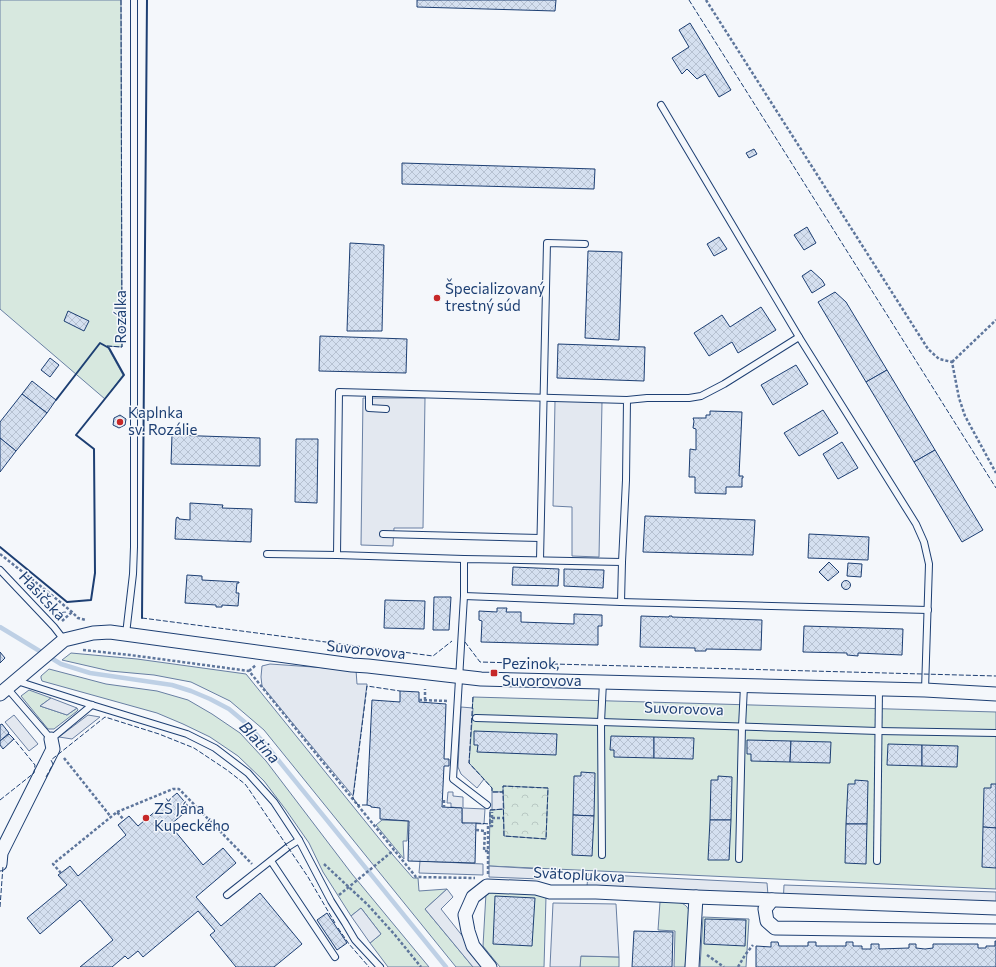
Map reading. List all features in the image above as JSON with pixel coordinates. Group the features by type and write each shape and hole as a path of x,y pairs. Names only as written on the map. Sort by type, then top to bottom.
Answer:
{"street":[{"name":"Suvorovova","path":"59,643 93,633 110,632 352,665 481,679 925,690 996,694"},
{"path":"7,688 59,643"},
{"path":"0,864 1,853 53,749 51,740"},
{"path":"488,886 473,897 465,915 473,946 490,967"},
{"name":"Svätoplukova","path":"488,886 536,888 550,892 596,892 996,908"},
{"path":"692,967 696,897"},
{"path":"772,900 765,909 767,921 775,928 996,931"}],"lane":[{"name":"Rozálka","path":"126,634 133,574 134,547 134,0"},
{"path":"661,105 799,337 916,524 924,542 929,564 925,690"},
{"path":"540,560 547,243 585,244"},
{"path":"337,555 339,392 627,400 648,398 689,398 701,396 724,384 799,337"},
{"path":"369,393 368,408 386,409"},
{"path":"621,602 626,480 627,400"},
{"path":"383,534 540,538"},
{"path":"267,554 622,562"},
{"path":"464,559 464,596 453,779 488,808"},
{"name":"Hasičská","path":"0,570 54,627 59,643"},
{"path":"464,596 621,602 928,610"},
{"path":"602,855 602,722 604,682"},
{"name":"Suvorovova","path":"739,859 744,686"},
{"path":"7,688 51,740 92,705"},
{"path":"7,688 92,705 188,734 215,748 248,773 274,802 299,840 330,901 355,940 380,967"},
{"path":"877,861 879,689"},
{"name":"Suvorovova","path":"476,718 878,731 996,733"},
{"path":"227,895 299,840"},
{"path":"271,861 335,957"}],"path":[{"path":"706,0 928,349 939,359 952,362"},
{"path":"952,362 996,320"},
{"path":"952,362 959,398 965,416 996,473"},
{"path":"0,554 78,618 84,621 90,620"},
{"path":"54,627 72,612"},
{"path":"82,650 249,671 416,877 483,879 488,886"},
{"path":"425,689 425,700"},
{"path":"419,700 449,701"},
{"path":"60,753 111,817"},
{"path":"61,873 54,864 117,812 173,789 179,789 259,870"},
{"path":"444,800 444,807"},
{"path":"488,808 492,811 492,826 488,826 488,886"},
{"path":"117,812 124,820"},
{"path":"492,818 504,818"},
{"path":"476,830 485,830 484,851 488,851"},
{"path":"330,901 394,850"},
{"path":"349,887 368,905 421,967"},
{"path":"738,967 753,945"},
{"path":"702,952 724,967"}],"green space":[{"path":"0,0 121,0 122,347 107,346 123,375 105,399 0,309"},
{"path":"71,653 137,659 246,674 386,847 413,878 418,878 419,891 447,889 425,909 473,967 456,967 264,730 230,701 191,682 154,675 110,671 62,660"},
{"path":"49,669 106,684 157,691 188,700 240,733 266,761 352,874 429,967 388,967 370,943 381,934 361,908 351,916 323,872 309,843 286,810 264,781 238,756 210,737 157,713 42,681 41,676"},
{"path":"29,690 51,698 40,706 67,715 77,708 78,710 54,729 48,729 21,696"},
{"path":"473,697 996,712 996,889 489,866 490,810 504,809 503,792 492,792 492,788 469,763"},
{"path":"503,786 548,788 546,839 504,836"},
{"path":"382,820 408,821 407,841 403,841 404,859 376,825"},
{"path":"488,889 536,890 546,897 544,967 500,967 483,946 486,893"},
{"path":"660,902 679,902 686,906 690,914 685,967 674,967 675,931 658,930"},
{"path":"703,917 749,919 746,967 700,967"},
{"path":"580,956 619,957 619,967 580,967"}],"shaded area":[{"path":"363,398 425,398 423,528 394,528 393,546 361,545"},
{"path":"555,401 602,402 599,557 572,556 572,507 553,506"},
{"path":"270,664 356,670 357,684 367,684 353,796 262,686 262,666"},
{"path":"51,698 77,708 67,715 40,706"},
{"path":"461,707 473,708 469,763 484,779 477,788 461,774 458,767"},
{"path":"14,715 38,744 29,751 5,722"},
{"path":"88,715 100,717 72,739 59,737"},
{"path":"448,792 453,792 453,796 463,797 463,808 485,809 484,824 462,823 462,808 451,807 451,803 447,803"},
{"path":"492,792 503,792 504,809 492,810"},
{"path":"420,861 483,864 483,875 419,873"},
{"path":"489,866 540,869 540,879 489,877"},
{"path":"588,874 767,883 768,895 587,886"},
{"path":"784,885 996,892 996,914 783,906"},
{"path":"447,889 453,897 441,909 487,967 473,967 425,909"},
{"path":"553,903 616,904 619,957 581,956 580,967 550,967"},
{"path":"361,908 381,934 370,943 351,916"}],"building":[{"path":"417,0 556,0 555,11 417,7"},
{"path":"690,23 731,90 719,97 705,74 697,79 687,69 682,74 672,58 689,47 679,30"},
{"path":"754,149 757,154 749,158 746,153"},
{"path":"402,163 595,169 594,189 402,184"},
{"path":"807,227 816,243 804,250 794,235"},
{"path":"719,237 727,249 714,256 707,244"},
{"path":"350,243 384,245 382,331 347,331"},
{"path":"588,251 622,252 619,340 585,338"},
{"path":"811,270 822,280 825,285 812,293 802,276"},
{"path":"835,292 846,302 887,370 866,382 818,302"},
{"path":"761,307 776,330 738,353 732,342 709,356 694,333 722,315 730,327"},
{"path":"68,311 89,321 84,331 64,321"},
{"path":"320,336 407,339 406,373 319,371"},
{"path":"558,344 645,347 644,381 557,378"},
{"path":"50,358 59,365 50,377 41,370"},
{"path":"796,365 808,384 773,405 761,385"},
{"path":"887,370 935,450 914,462 866,382"},
{"path":"32,381 56,400 47,413 22,394"},
{"path":"22,394 47,413 16,451 0,438 0,422"},
{"path":"823,410 838,433 799,456 784,433"},
{"path":"710,411 742,412 739,476 743,476 742,487 726,487 726,494 695,493 695,477 689,477 690,449 696,450 696,429 693,428 693,418 706,418 706,415 710,415"},
{"name":"Kaplnka sv. Rozálie","path":"120,415 126,419 125,425 119,428 113,425 114,418"},
{"path":"172,435 260,438 260,466 171,464"},
{"path":"0,438 16,451 0,472"},
{"path":"296,439 318,439 317,503 295,502"},
{"path":"842,442 858,468 838,479 823,454"},
{"path":"935,450 983,530 962,542 914,462"},
{"path":"190,503 223,505 222,508 252,509 251,542 175,539 176,519 177,517 179,519 190,520"},
{"path":"645,516 755,520 753,555 643,552"},
{"path":"809,534 869,537 868,560 808,558"},
{"path":"829,562 839,572 828,581 819,572"},
{"path":"848,563 862,564 861,577 847,576"},
{"path":"513,567 559,569 558,586 512,585"},
{"path":"564,569 604,570 603,588 564,586"},
{"path":"187,575 202,576 202,580 239,582 237,583 236,593 239,593 238,606 222,605 222,607 216,607 216,605 185,603"},
{"path":"844,581 848,581 850,585 848,589 844,589 842,587 842,583"},
{"path":"434,597 451,597 449,630 433,630"},
{"path":"385,600 425,601 424,629 384,628"},
{"path":"497,608 507,608 506,612 521,612 521,622 574,624 574,614 602,615 602,626 598,626 598,645 481,642 482,621 479,620 479,611 497,612"},
{"path":"641,616 762,620 761,650 706,649 706,651 695,651 695,648 640,647"},
{"path":"804,626 903,629 902,655 858,653 858,656 847,655 847,653 803,652"},
{"path":"0,652 5,658 0,663"},
{"path":"400,691 419,692 419,702 446,704 444,759 449,759 449,766 444,766 442,807 462,808 462,823 476,823 475,863 408,861 409,821 380,819 380,808 367,805 372,700 400,702"},
{"path":"2,724 9,733 0,741 0,725"},
{"path":"474,731 557,734 556,755 477,752 478,745 474,745"},
{"path":"9,734 14,739 3,749 0,745 0,741"},
{"path":"611,736 654,737 654,758 614,757 614,750 610,750"},
{"path":"654,737 694,738 693,759 654,758"},
{"path":"747,740 791,741 790,762 751,761 751,754 747,754"},
{"path":"791,741 831,742 830,763 790,762"},
{"path":"888,744 922,745 922,766 887,765"},
{"path":"922,745 958,746 957,767 922,766"},
{"path":"581,772 595,773 594,816 573,815 574,776 581,776"},
{"path":"718,776 732,777 731,820 710,820 711,780 718,780"},
{"path":"855,780 868,781 867,824 846,824 848,784 855,784"},
{"path":"991,784 996,784 996,828 983,827 984,788 991,788"},
{"path":"177,793 190,808 170,825 203,865 223,848 236,863 196,897 221,926 260,893 302,944 274,967 236,967 210,935 215,931 198,911 143,957 138,951 128,959 125,956 112,967 80,967 113,940 80,900 40,934 27,918 67,885 58,875 70,866 78,876 126,835 118,825 129,816 138,826"},
{"path":"573,815 594,816 592,856 572,855"},
{"path":"710,820 731,820 729,860 708,860"},
{"path":"846,824 867,824 866,864 845,863"},
{"path":"983,827 996,828 996,868 982,867"},
{"path":"495,896 535,898 532,946 493,944"},
{"path":"327,913 347,943 337,950 317,920"},
{"path":"705,919 746,920 745,946 704,944"},
{"path":"634,931 673,932 672,967 632,967"},
{"path":"995,941 996,967 756,967 756,946 771,947 771,942 778,942 779,946 808,946 808,942 816,942 816,946 846,946 846,942 853,942 853,946 862,946 862,949 871,949 871,944 879,944 879,949 909,948 909,944 916,944 916,948 925,949 933,948 933,944 978,944 978,948 986,948 986,946 995,946"}],"waterway":[{"name":"Blatina","path":"0,627 61,664 90,673 172,685 191,691 229,709 247,724 266,745 446,967"}],"fence":[{"path":"107,346 122,347 121,0"},
{"path":"689,0 996,488"},
{"path":"142,618 433,656 452,641"},
{"path":"465,642 480,662 996,676"},
{"path":"367,805 358,805 353,798 367,686 400,691"},
{"path":"473,697 469,763 492,788 492,792 503,792 504,836 546,839 548,788 503,786 503,792"},
{"path":"46,777 53,764 51,760 105,717 159,734 194,748 245,784 308,877 335,923"},
{"path":"0,800 34,773 35,765 13,738"},
{"path":"476,823 490,824 490,810 504,809"},
{"path":"0,907 3,866"},
{"path":"338,928 349,944 369,967"}],"wall":[{"path":"142,618 147,0"},
{"path":"0,547 67,602 91,600 95,573 94,449 76,435 124,375 109,348 100,343 56,400"}],"place":[{"name":"Špecializovaný trestný súd","path":"437,298"},
{"name":"Kaplnka sv. Rozálie","path":"120,422"},
{"name":"Pezinok, Suvorovova","path":"494,673"},
{"name":"ZŠ Jána Kupeckého","path":"146,818"}]}
